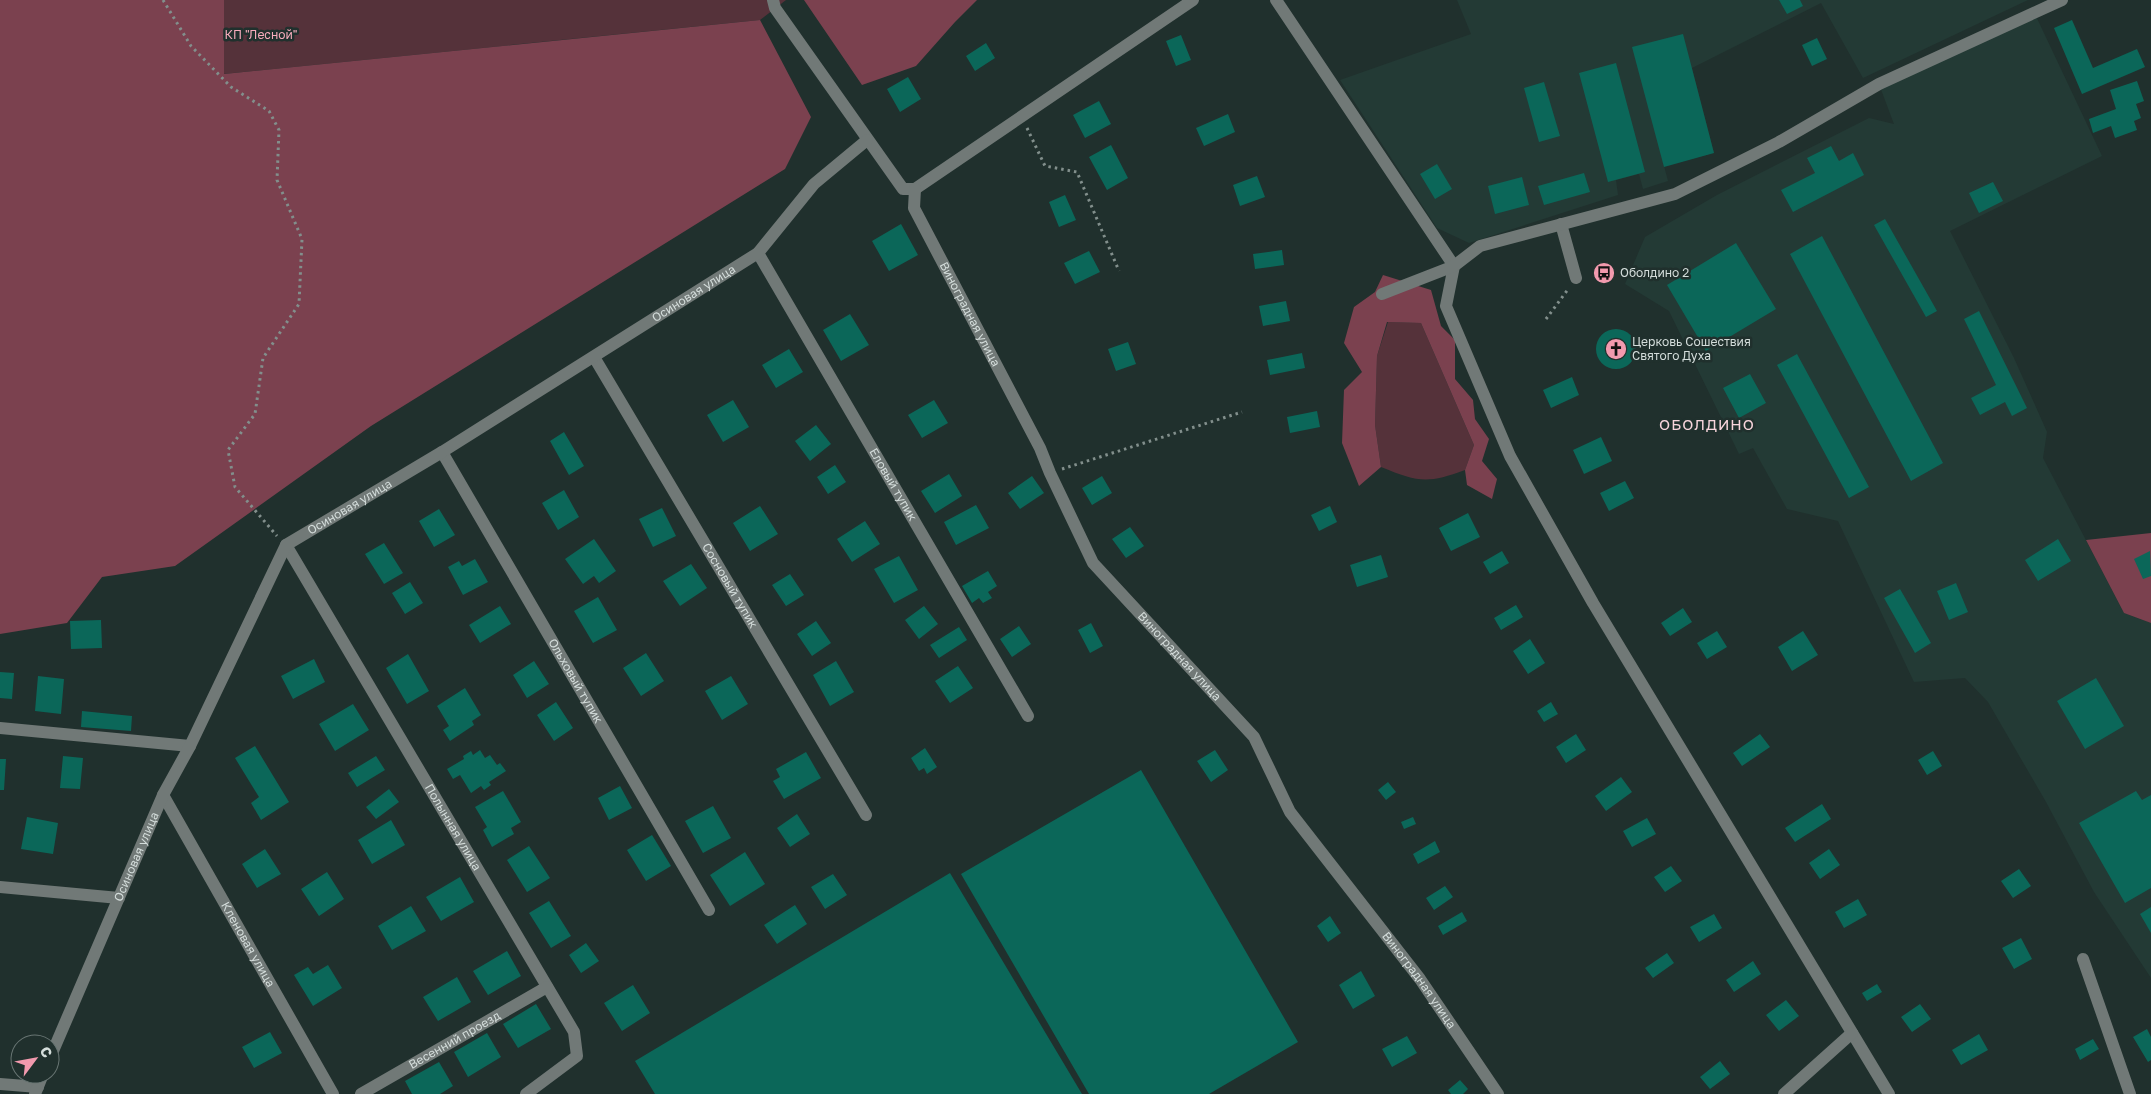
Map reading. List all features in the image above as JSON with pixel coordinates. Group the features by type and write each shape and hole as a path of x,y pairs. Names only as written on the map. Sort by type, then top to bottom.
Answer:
{"street":[{"path":"773,0 775,8 903,189 915,189 1193,0"},
{"path":"1276,0 1454,266 1446,306 1510,456 1593,603 1889,1094"},
{"path":"1382,294 1454,266 1480,246 1675,194 1779,142 1879,84 2062,0"},
{"name":"Осиновая улица","path":"60,1035 163,795 190,746 286,546 442,452 758,253 814,184 867,140"},
{"name":"Виноградная улица","path":"915,189 914,208 1040,448 1093,563 1254,737 1290,812 1420,978 1498,1094"},
{"path":"1561,224 1576,278"},
{"name":"Еловый тупик","path":"758,253 1028,716"},
{"name":"Сосновый тупик","path":"594,357 866,815"},
{"name":"Ольховый тупик","path":"442,452 709,910"},
{"name":"Полынная улица","path":"286,546 574,1032 577,1056 526,1094"},
{"path":"0,728 190,746"},
{"name":"Кленовая улица","path":"163,795 333,1094"},
{"path":"0,887 119,898"},
{"path":"2083,959 2130,1094"},
{"name":"Весенний проезд","path":"361,1094 548,987"},
{"path":"1784,1094 1852,1033"},
{"path":"0,1084 36,1091"}],"path":[{"path":"163,0 191,46 231,87 269,111 279,130 277,180 302,239 298,304 263,358 255,414 228,450 235,487 286,546"},
{"path":"1022,116 1044,166 1078,172 1119,271"},
{"path":"1546,319 1576,278"},
{"path":"1050,473 1242,412"}],"shaded area":[{"path":"0,0 224,0 224,74 760,20 811,117 785,169 371,426 175,566 102,577 67,623 0,634"},
{"path":"804,0 977,0 916,66 862,85"},
{"path":"1457,0 2028,0 1863,78 1821,3 1692,68 1714,153 1664,166 1668,181 1643,189 1639,174 1616,180 1618,195 1469,243 1437,228 1340,80 1471,34"},
{"path":"2034,12 2102,156 1950,231 2014,358 2047,432 2043,458 2124,613 2151,623 2151,978 2094,892 2046,802 1988,702 1965,678 1914,682 1838,521 1787,509 1753,448 1739,454 1669,311 1625,284 1645,237 1717,195 1869,118 1894,124 1879,84"},
{"path":"1383,275 1431,290 1441,326 1455,340 1455,379 1473,400 1475,419 1489,439 1482,461 1497,479 1492,499 1467,485 1465,470 1474,445 1421,323 1387,322 1377,356 1375,425 1381,467 1359,486 1342,443 1344,390 1362,372 1344,343 1354,307 1375,292"},
{"path":"2151,533 2151,623 2124,613 2086,540"}],"green space":[{"name":"КП \"Лесной\"","path":"224,0 786,0 760,20 223,74"},
{"path":"1388,322 1421,323 1474,445 1465,470 1441,478 1423,479 1404,476 1381,467 1375,425 1377,356"}],"building":[{"path":"1779,0 1800,0 1803,6 1787,14"},
{"path":"2072,20 2093,68 2137,49 2145,67 2082,94 2054,28"},
{"path":"1683,34 1714,153 1664,167 1632,47"},
{"path":"1181,35 1191,60 1176,66 1166,41"},
{"path":"1817,38 1827,59 1812,66 1802,45"},
{"path":"986,43 995,58 975,71 966,56"},
{"path":"1616,63 1645,172 1608,182 1579,73"},
{"path":"908,77 921,99 900,112 887,89"},
{"path":"2137,81 2144,101 2136,104 2141,118 2134,121 2137,130 2115,138 2111,126 2093,133 2089,119 2116,109 2110,90"},
{"path":"1544,82 1560,136 1539,142 1524,88"},
{"path":"1099,101 1111,124 1085,138 1073,115"},
{"path":"1228,114 1235,132 1204,146 1196,128"},
{"path":"1111,145 1128,178 1107,190 1089,157"},
{"path":"1831,146 1839,161 1853,153 1864,175 1793,212 1781,190 1815,173 1807,158"},
{"path":"1437,164 1452,189 1435,199 1420,174"},
{"path":"1584,173 1590,192 1544,205 1538,186"},
{"path":"1257,176 1265,197 1240,206 1233,185"},
{"path":"1522,177 1529,205 1495,214 1488,186"},
{"path":"1993,182 2003,201 1979,213 1969,193"},
{"path":"1065,195 1076,220 1059,227 1049,202"},
{"path":"1885,219 1937,311 1926,317 1874,225"},
{"path":"901,224 918,255 889,271 872,241"},
{"path":"1822,236 1943,463 1911,481 1790,254"},
{"path":"1736,243 1776,309 1706,351 1667,285"},
{"path":"1282,250 1284,265 1255,269 1253,254"},
{"path":"1089,251 1100,272 1075,284 1064,263"},
{"path":"1286,301 1290,321 1263,326 1259,306"},
{"path":"1979,311 2027,408 2012,416 2005,402 1980,415 1971,398 1996,385 1964,319"},
{"path":"850,314 869,345 841,361 823,330"},
{"name":"Церковь Сошествия Святого Духа","path":"1620,329 1627,332 1633,338 1636,349 1635,357 1627,366 1620,369 1612,369 1605,366 1597,357 1596,345 1599,338 1608,330"},
{"path":"1128,342 1136,364 1116,371 1108,349"},
{"path":"789,349 803,372 776,388 762,365"},
{"path":"1302,353 1305,368 1270,375 1267,360"},
{"path":"1797,354 1869,487 1849,498 1777,365"},
{"path":"1750,374 1766,403 1739,418 1723,388"},
{"path":"1572,377 1579,395 1551,408 1543,390"},
{"path":"733,400 749,427 723,442 707,415"},
{"path":"934,400 948,423 922,438 908,415"},
{"path":"1317,411 1320,427 1290,433 1287,417"},
{"path":"816,425 831,444 810,461 795,441"},
{"path":"564,432 584,466 569,475 550,441"},
{"path":"1601,437 1612,461 1584,474 1573,450"},
{"path":"835,465 846,482 828,494 817,477"},
{"path":"949,474 962,496 935,513 921,491"},
{"path":"1032,476 1044,493 1020,509 1008,493"},
{"path":"1102,476 1112,493 1092,505 1082,488"},
{"path":"1625,481 1634,498 1609,511 1600,493"},
{"path":"564,490 579,517 558,530 542,503"},
{"path":"976,505 989,528 956,545 944,522"},
{"path":"760,506 778,534 750,551 733,523"},
{"path":"1330,506 1337,522 1319,531 1311,515"},
{"path":"662,508 676,536 653,547 639,519"},
{"path":"439,509 455,535 434,547 419,521"},
{"path":"1468,513 1480,537 1451,551 1439,528"},
{"path":"865,521 880,544 852,562 837,539"},
{"path":"1130,527 1144,546 1126,558 1112,539"},
{"path":"594,539 616,571 599,583 594,576 583,584 565,559"},
{"path":"2058,539 2071,561 2038,581 2025,560"},
{"path":"384,543 403,573 384,584 365,554"},
{"path":"1502,551 1509,563 1490,574 1483,562"},
{"path":"2150,551 2151,576 2143,579 2134,559"},
{"path":"1381,555 1388,577 1357,587 1350,565"},
{"path":"899,556 918,590 894,603 874,569"},
{"path":"475,559 488,582 463,595 448,567 459,561 462,566"},
{"path":"691,564 707,588 680,606 663,581"},
{"path":"988,571 997,586 988,592 992,598 983,603 979,598 972,603 962,586"},
{"path":"790,574 804,595 786,606 772,585"},
{"path":"410,582 423,603 405,614 392,593"},
{"path":"1956,583 1968,612 1949,620 1937,591"},
{"path":"1900,589 1931,643 1915,653 1884,598"},
{"path":"598,597 617,630 593,643 574,611"},
{"path":"1516,605 1523,617 1501,630 1494,618"},
{"path":"500,606 511,624 480,643 469,625"},
{"path":"924,606 938,624 919,639 905,620"},
{"path":"1683,608 1692,622 1670,636 1661,623"},
{"path":"101,620 102,648 71,649 70,621"},
{"path":"816,621 831,643 812,656 797,634"},
{"path":"1091,623 1103,646 1090,653 1078,630"},
{"path":"1019,626 1031,644 1012,657 1000,639"},
{"path":"959,627 967,640 939,658 930,645"},
{"path":"1717,631 1727,647 1707,659 1697,643"},
{"path":"1803,631 1818,655 1792,671 1778,647"},
{"path":"1530,639 1545,663 1528,674 1513,651"},
{"path":"646,653 664,681 641,696 623,668"},
{"path":"408,654 429,691 407,704 386,668"},
{"path":"314,659 325,682 293,699 281,676"},
{"path":"534,661 549,684 527,698 513,675"},
{"path":"836,661 854,692 830,706 813,675"},
{"path":"958,666 973,688 950,703 935,681"},
{"path":"0,672 14,673 12,699 0,698"},
{"path":"38,676 64,679 61,714 35,711"},
{"path":"731,676 748,704 722,720 705,691"},
{"path":"2096,678 2124,726 2085,749 2057,701"},
{"path":"465,688 481,715 472,721 474,725 450,741 443,730 449,726 437,706"},
{"path":"556,702 573,728 554,741 537,715"},
{"path":"1551,702 1558,714 1544,722 1537,711"},
{"path":"353,704 369,730 335,751 319,724"},
{"path":"82,711 132,716 131,731 81,727"},
{"path":"1576,734 1586,750 1566,763 1556,747"},
{"path":"1760,734 1770,747 1742,766 1733,753"},
{"path":"255,746 289,802 261,820 251,803 259,797 235,758"},
{"path":"925,748 937,767 927,774 924,768 919,771 911,758"},
{"path":"480,750 485,758 490,755 497,765 500,763 506,771 489,782 491,785 484,790 481,786 471,793 460,775 453,779 447,769 464,759 463,756 471,751 473,755"},
{"path":"1215,750 1228,770 1211,782 1197,761"},
{"path":"1933,751 1942,766 1927,775 1918,760"},
{"path":"806,752 821,778 784,799 773,781 780,777 776,769"},
{"path":"63,756 83,758 80,789 60,788"},
{"path":"376,756 385,770 357,787 348,773"},
{"path":"0,759 6,759 4,790 0,790"},
{"path":"1141,770 1298,1042 1209,1094 1089,1094 961,874"},
{"path":"1621,777 1632,792 1606,811 1595,796"},
{"path":"1388,782 1396,792 1386,800 1378,790"},
{"path":"620,786 632,808 609,820 598,798"},
{"path":"389,789 399,802 376,819 366,807"},
{"path":"503,791 521,822 511,828 514,834 492,847 483,830 487,827 475,807"},
{"path":"2136,791 2142,800 2151,795 2151,888 2125,903 2079,823"},
{"path":"1822,804 1831,819 1795,842 1785,828"},
{"path":"713,806 731,838 703,853 685,821"},
{"path":"797,814 810,834 790,847 777,828"},
{"path":"27,817 58,823 53,854 21,849"},
{"path":"1413,817 1416,824 1404,829 1401,822"},
{"path":"1647,818 1656,834 1632,847 1623,831"},
{"path":"391,820 405,845 372,864 358,840"},
{"path":"652,835 671,866 646,881 627,850"},
{"path":"1435,841 1440,852 1418,864 1413,854"},
{"path":"529,846 550,878 527,892 507,860"},
{"path":"265,849 281,874 257,888 242,864"},
{"path":"1829,849 1840,865 1820,879 1809,863"},
{"path":"745,852 765,884 730,906 710,875"},
{"path":"1671,866 1682,881 1665,892 1654,877"},
{"path":"2019,869 2031,886 2013,898 2001,881"},
{"path":"327,872 344,899 319,916 301,889"},
{"path":"950,873 1082,1094 655,1094 635,1061"},
{"path":"833,874 847,895 825,909 811,887"},
{"path":"460,877 474,902 441,921 426,897"},
{"path":"1445,886 1453,897 1434,910 1426,898"},
{"path":"1858,899 1867,915 1844,928 1835,912"},
{"path":"549,901 571,936 551,948 529,913"},
{"path":"795,905 807,924 777,944 764,925"},
{"path":"411,906 426,931 392,950 378,926"},
{"path":"2151,907 2151,933 2140,914"},
{"path":"1462,912 1467,921 1443,935 1438,926"},
{"path":"1714,914 1722,928 1699,942 1690,927"},
{"path":"1330,916 1341,933 1328,942 1317,926"},
{"path":"2021,938 2032,959 2014,969 2002,948"},
{"path":"586,943 599,961 581,973 569,955"},
{"path":"507,951 521,976 488,995 473,971"},
{"path":"1667,953 1674,963 1653,978 1645,968"},
{"path":"1753,961 1761,974 1734,992 1726,980"},
{"path":"328,965 342,988 313,1006 294,975 308,967 313,974"},
{"path":"1361,971 1375,996 1353,1009 1339,985"},
{"path":"457,977 471,1002 438,1021 423,997"},
{"path":"1877,984 1882,992 1867,1001 1862,993"},
{"path":"633,985 650,1013 622,1031 604,1003"},
{"path":"1786,1000 1799,1016 1779,1031 1766,1015"},
{"path":"536,1004 551,1029 518,1048 503,1024"},
{"path":"1920,1004 1931,1019 1912,1032 1901,1017"},
{"path":"2147,1029 2151,1037 2151,1060 2148,1062 2133,1037"},
{"path":"270,1032 282,1053 254,1068 242,1047"},
{"path":"487,1033 501,1057 468,1077 454,1052"},
{"path":"1979,1034 1988,1050 1961,1065 1952,1050"},
{"path":"1407,1036 1417,1053 1392,1067 1382,1049"},
{"path":"2093,1039 2099,1049 2080,1060 2075,1049"},
{"path":"1720,1061 1730,1074 1710,1089 1700,1077"},
{"path":"439,1062 453,1086 440,1094 412,1094 405,1081"},
{"path":"1460,1080 1468,1089 1463,1094 1451,1094 1448,1090"}],"place":[{"name":"Оболдино 2","path":"1604,273"},
{"name":"Церковь Сошествия Святого Духа","path":"1616,349"}],"district":[{"name":"ОБОЛДИНО","path":"1707,425"}]}
